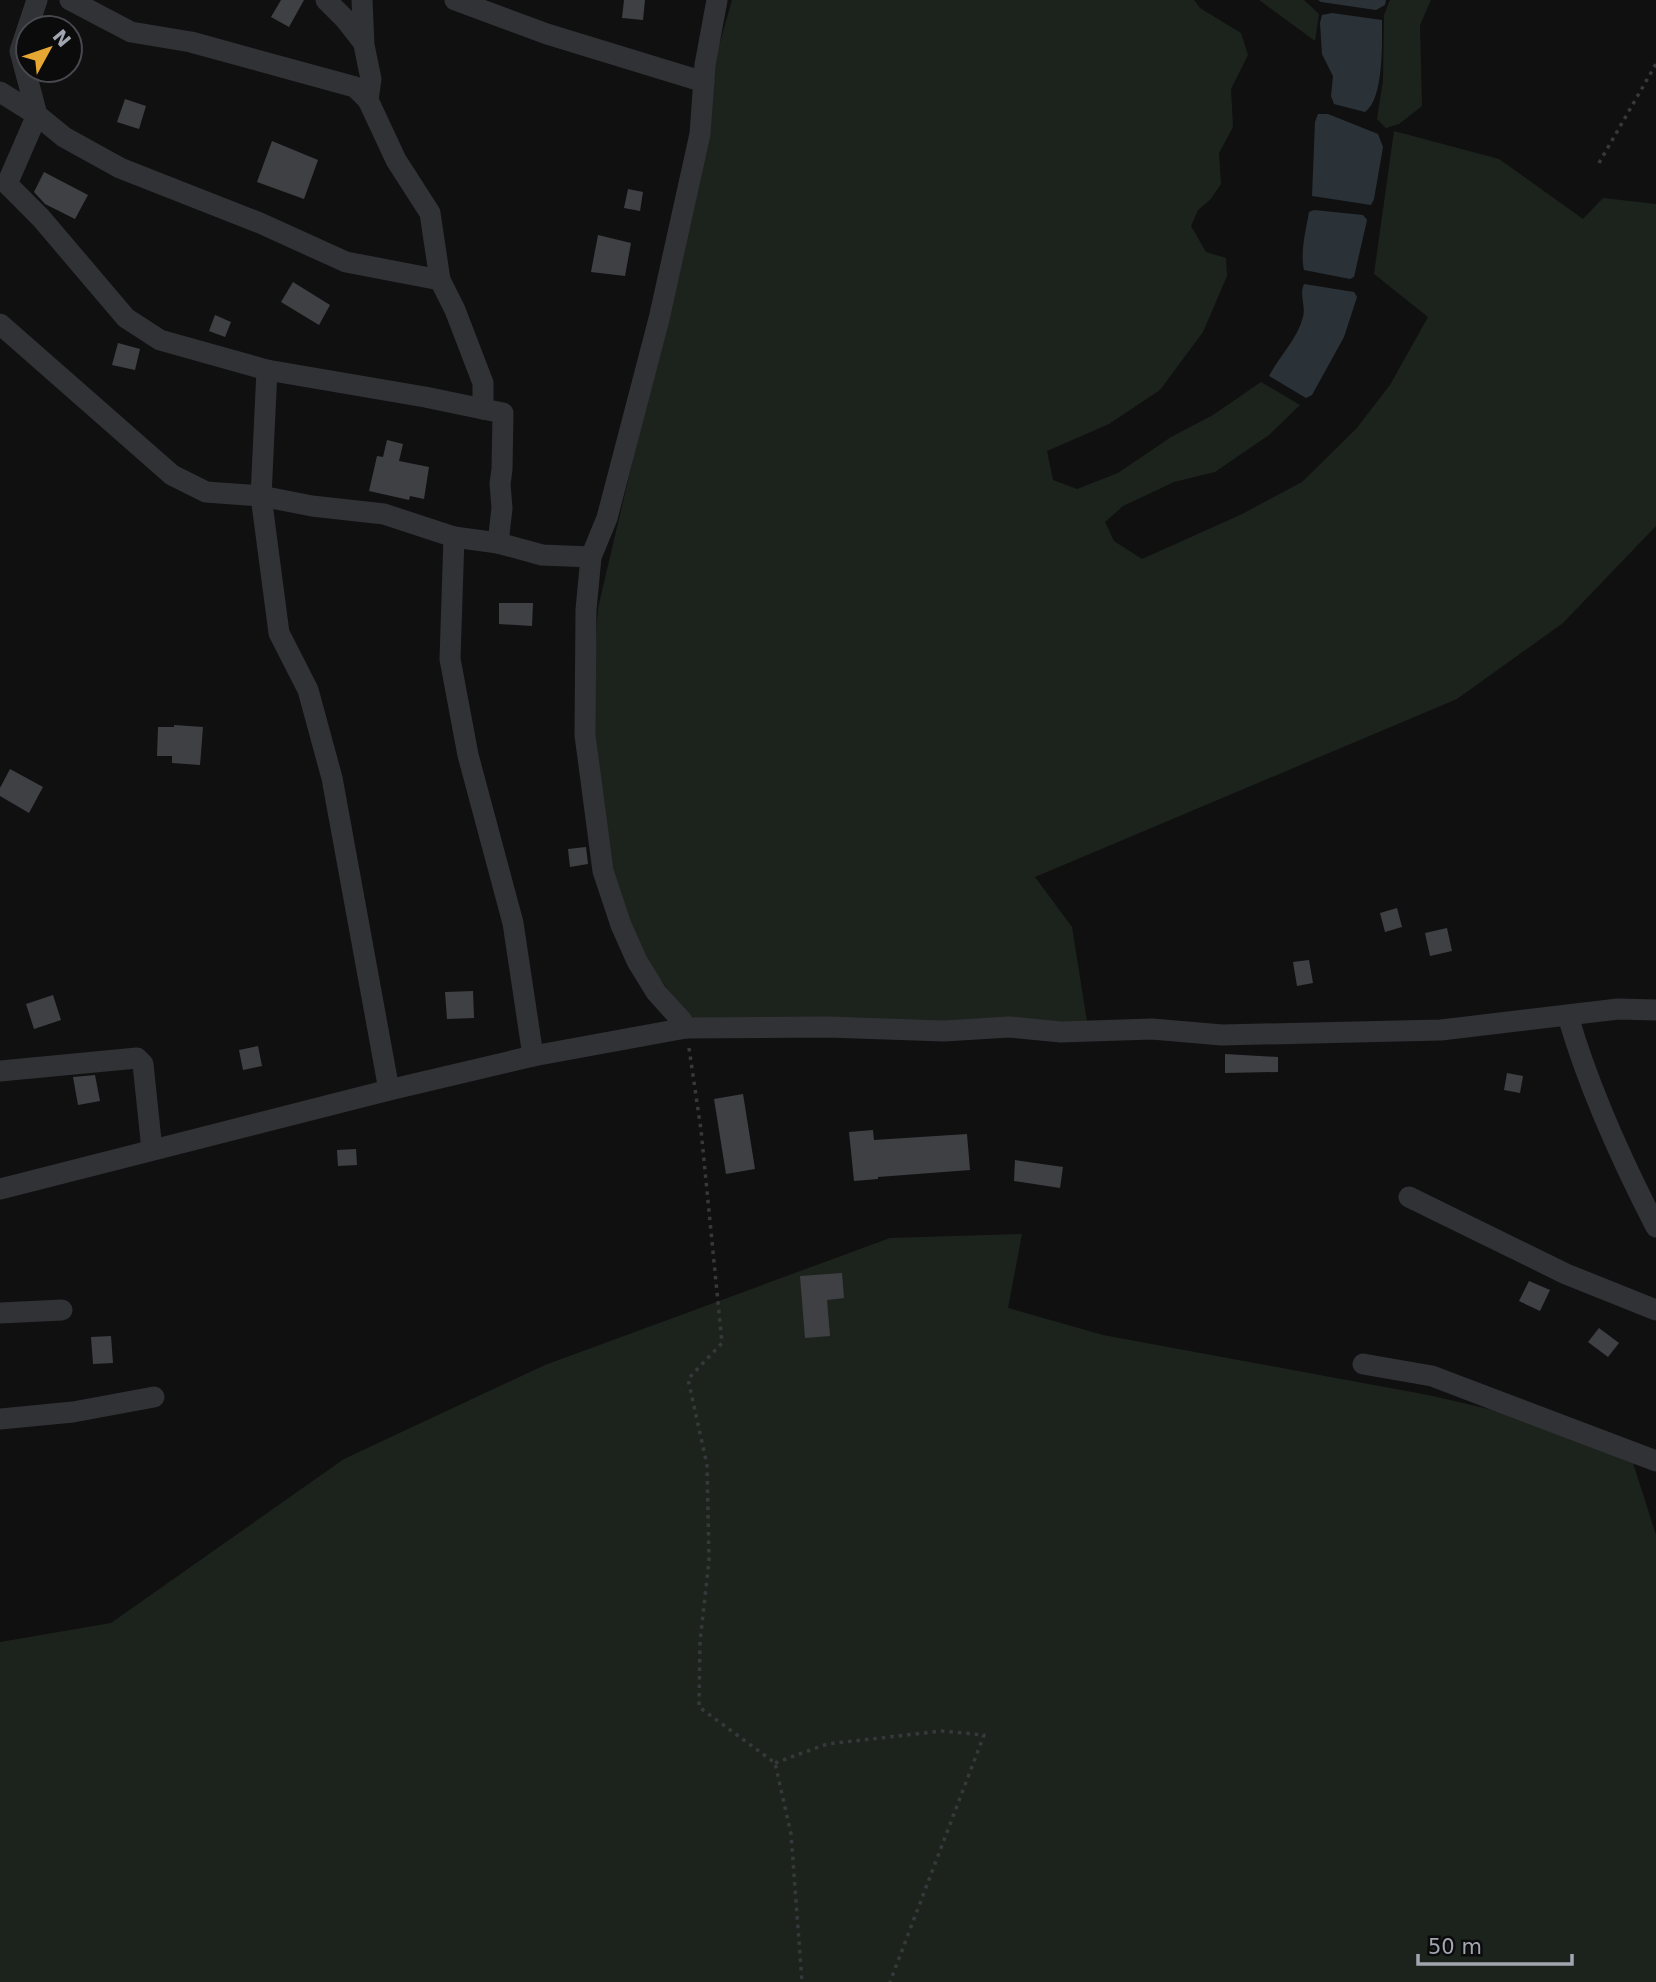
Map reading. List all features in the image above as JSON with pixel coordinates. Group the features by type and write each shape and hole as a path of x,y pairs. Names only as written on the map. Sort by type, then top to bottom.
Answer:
{"street":[{"path":"37,0 20,51 37,114 7,184 41,218 126,318 160,340 267,370 503,413 500,484 502,508 498,543"},
{"path":"70,0 131,32 191,42 355,87 368,100 396,160 430,213 440,280 455,310 483,383 483,409"},
{"path":"326,0 363,43"},
{"path":"362,0 363,43 371,79 368,100"},
{"path":"455,0 547,34 704,82"},
{"path":"686,1028 683,1021 656,992 637,961 621,925 603,871 584,735 585,636 590,557 607,518 659,319 700,134 704,82 717,0"},
{"path":"0,92 37,114 64,137 120,168 260,223 345,262 440,280"},
{"path":"0,324 172,475 206,492 261,496 312,506 384,514 454,537 498,543 542,555 590,557"},
{"path":"267,370 261,496 279,633 308,690 332,778 390,1090"},
{"path":"454,537 450,659 468,755 513,923 533,1056"},
{"path":"0,1189 533,1056 686,1028 827,1027 944,1031 1009,1027 1061,1032 1152,1029 1222,1035 1441,1030 1618,1009 1656,1010"},
{"path":"1568,1016 1580,1057 1607,1125 1656,1227"},
{"path":"0,1071 137,1058 141,1060 152,1150"},
{"path":"1409,1197 1566,1274 1656,1310"},
{"path":"0,1313 62,1310"},
{"path":"1363,1364 1432,1376 1656,1461"},
{"path":"0,1419 73,1412 155,1397"}],"path":[{"path":"1599,163 1656,64"},
{"path":"686,1028 701,1130 722,1343 688,1380 707,1465 709,1560 700,1642 699,1707 775,1763 791,1834 802,1982"},
{"path":"775,1763 827,1744 942,1731 984,1735 890,1982"}],"shaded area":[{"path":"732,0 1194,0 1200,8 1241,33 1248,55 1231,89 1233,127 1219,153 1221,184 1210,200 1198,210 1191,226 1206,252 1226,258 1227,276 1203,332 1160,390 1109,424 1047,451 1053,480 1077,489 1118,473 1261,382 1300,405 1269,435 1215,472 1174,482 1123,506 1105,522 1114,541 1142,559 1240,515 1302,482 1356,429 1390,385 1428,317 1374,274 1394,131 1499,159 1583,219 1603,198 1656,204 1656,526 1563,623 1457,699 1035,877 1072,927 1089,1034 720,1034 687,1013 644,959 611,869 592,704 598,608 682,251 713,67"},
{"path":"1259,0 1304,0 1319,14 1315,41"},
{"path":"1318,0 1386,0 1385,5 1376,10"},
{"path":"1390,0 1431,0 1420,25 1422,106 1399,124 1386,128 1377,119 1383,81 1384,15"},
{"path":"1332,13 1382,20 1379,83 1376,95 1365,112 1334,104 1331,96 1333,76 1322,54 1320,23 1322,15"},
{"path":"1318,114 1328,114 1378,134 1383,147 1371,205 1312,196 1315,122"},
{"path":"1314,210 1363,215 1367,220 1354,277 1350,279 1304,270 1305,234 1309,212"},
{"path":"1304,284 1354,292 1357,297 1344,337 1312,395 1306,398 1269,376 1301,325 1304,313"},
{"path":"1022,1234 1008,1308 1103,1335 1433,1396 1626,1441 1656,1535 1656,1982 0,1982 0,1642 111,1623 344,1459 545,1365 890,1238"}],"building":[{"path":"281,0 304,0 289,27 271,17"},
{"path":"624,0 645,0 643,20 622,18"},
{"path":"125,99 146,106 139,129 117,122"},
{"path":"272,141 318,160 304,199 257,182"},
{"path":"44,172 88,195 75,219 45,204 34,192"},
{"path":"628,189 643,192 640,211 624,208"},
{"path":"598,235 631,243 625,276 591,272"},
{"path":"293,282 330,305 319,325 281,302"},
{"path":"215,315 231,322 225,337 209,331"},
{"path":"118,343 140,349 135,370 112,365"},
{"path":"387,440 403,444 399,461 429,467 424,499 410,496 409,500 369,491 377,456 383,457"},
{"path":"499,603 533,603 532,626 499,624"},
{"path":"158,727 203,727 200,765 172,763 172,756 157,756"},
{"path":"10,769 43,787 29,813 0,796 0,788"},
{"path":"586,847 588,864 570,867 568,849"},
{"path":"1397,908 1402,927 1385,932 1380,913"},
{"path":"1447,928 1452,951 1430,956 1425,933"},
{"path":"1309,960 1313,983 1297,986 1293,962"},
{"path":"473,991 474,1018 447,1019 445,992"},
{"path":"53,995 61,1020 34,1029 26,1004"},
{"path":"258,1046 262,1066 243,1070 239,1050"},
{"path":"1225,1054 1278,1057 1278,1072 1225,1073"},
{"path":"1507,1073 1523,1076 1520,1093 1504,1090"},
{"path":"95,1075 100,1101 78,1105 73,1077"},
{"path":"743,1094 755,1169 726,1174 714,1099"},
{"path":"873,1130 874,1140 967,1134 970,1170 854,1181 849,1132"},
{"path":"356,1149 357,1165 338,1166 337,1150"},
{"path":"1015,1160 1063,1167 1060,1188 1014,1181"},
{"path":"842,1273 844,1298 827,1300 830,1336 805,1338 800,1276"},
{"path":"1529,1281 1550,1290 1540,1311 1519,1301"},
{"path":"1599,1328 1619,1343 1608,1357 1588,1342"},
{"path":"111,1336 113,1363 93,1364 91,1337"}]}
